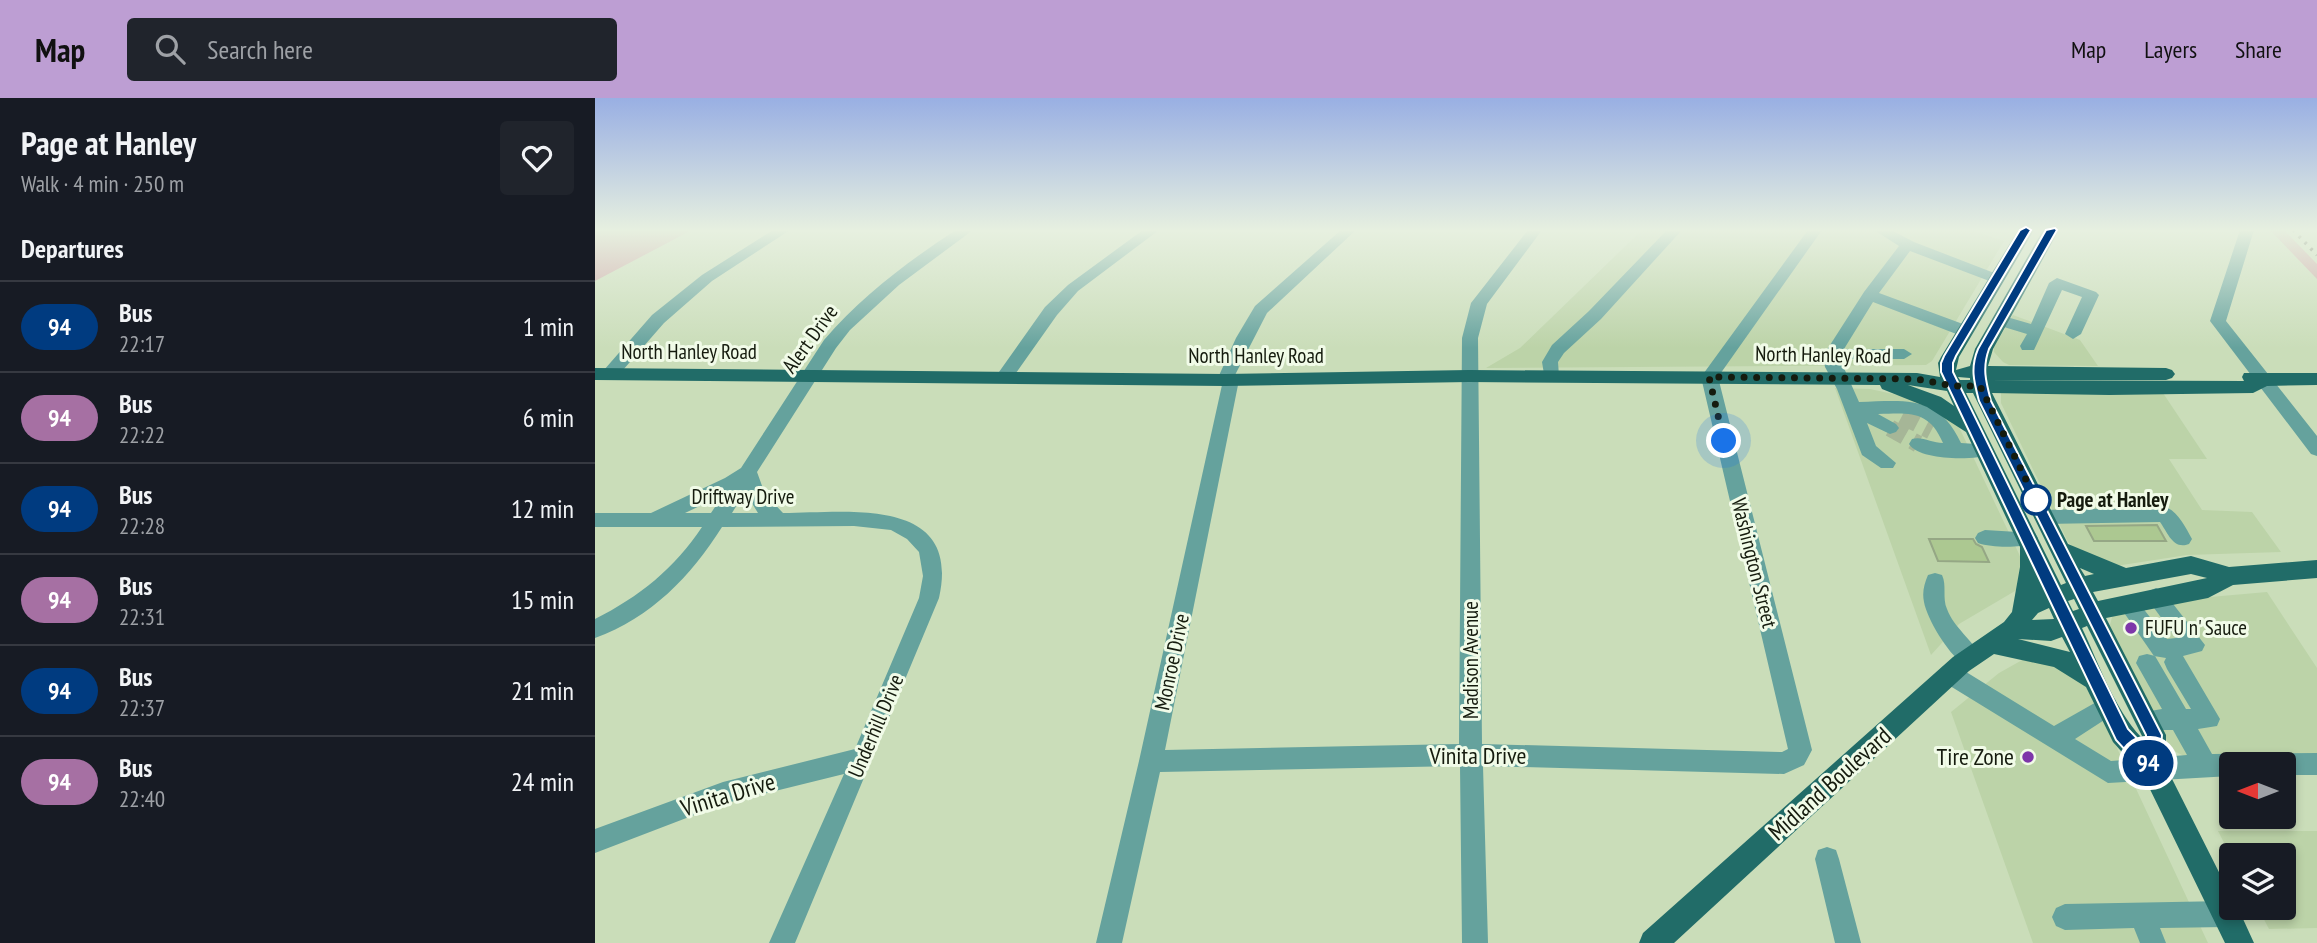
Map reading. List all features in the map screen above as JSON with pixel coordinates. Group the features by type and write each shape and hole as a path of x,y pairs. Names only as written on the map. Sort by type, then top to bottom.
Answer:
{"main road":[{"path":"2003,269 1947,363 1950,379 2107,706 2122,734 2153,768 2219,900"},
{"path":"1985,382 1983,349 2029,269"},
{"path":"1965,331 1969,357 1985,382 2044,517 2154,735 2153,768"},
{"name":"North Hanley Road","path":"603,374 1228,380 1469,376 1838,378 2253,387 2263,380 2317,379"},
{"path":"1874,379 1934,402 1974,429"},
{"path":"2017,622 2031,567 2028,538"},
{"path":"2061,550 2123,576"},
{"name":"Midland Boulevard","path":"1653,943 1950,674 2017,622 2030,606 2080,586 2191,565 2229,576 2317,569"},
{"name":"Midland Boulevard","path":"2017,622 2051,631 2093,613 2156,597 2208,589 2229,576"},
{"path":"1980,650 2059,658 2095,680"},
{"path":"2229,920 2240,943"}],"street":[{"path":"603,374 665,313 720,269"},
{"name":"Alert Drive","path":"595,629 646,601 693,557 846,323 883,287 909,269"},
{"path":"1005,376 1051,311 1073,288 1098,269"},
{"name":"Monroe Drive","path":"1109,943 1151,761 1228,380 1244,338 1261,310 1306,269"},
{"name":"Madison Avenue","path":"1475,943 1471,755 1470,338 1479,303 1505,269"},
{"path":"1551,376 1550,362 1558,349 1638,269"},
{"path":"1709,377 1787,269"},
{"path":"1887,463 1868,450 1833,365 1833,354 1888,269"},
{"path":"1972,269 1997,279"},
{"path":"2234,269 2218,321 2317,449"},
{"path":"2000,320 2032,338 2057,283 2091,295 2073,334"},
{"path":"1869,295 1965,331"},
{"path":"1833,354 1904,354"},
{"name":"Washington Street","path":"1709,377 1800,750"},
{"path":"1852,408 1893,417 1912,407 1943,422 1954,447"},
{"path":"1925,438 1929,450 1954,447 1985,450"},
{"path":"748,472 751,488 759,503 779,520"},
{"name":"Alert Drive","path":"637,520 659,516 687,505 748,472"},
{"path":"2044,517 2165,514 2182,539"},
{"name":"Driftway Drive","path":"595,520 859,520 892,523"},
{"name":"Underhill Drive","path":"782,943 929,598 935,575 932,553 925,543 904,527 892,523"},
{"path":"1985,538 2028,538"},
{"path":"1935,581 1931,595 1939,617 1980,650"},
{"path":"2118,662 2147,663 2194,645 2156,597"},
{"path":"2128,604 2162,649 2171,655 2209,719 2147,720"},
{"path":"2147,663 2205,764"},
{"path":"1950,674 2108,772 2205,764 2317,764"},
{"path":"2054,739 2107,706"},
{"name":"Vinita Drive","path":"1151,761 1471,755 1784,763 1796,757 1800,750"},
{"name":"Vinita Drive","path":"595,841 723,793 863,758"},
{"path":"1827,859 1848,943"},
{"path":"2065,917 2219,914"},
{"path":"2141,915 2153,943"}],"shaded area":[{"path":"595,269 617,269 595,281"},
{"path":"1601,269 1987,269 1932,361 1926,365 1486,368 1520,348"},
{"path":"2308,269 2317,269 2317,279"},
{"path":"2013,315 2080,340 2098,366 2009,365 2003,362 1994,352 1994,347"},
{"path":"1835,388 1870,389 1921,400 1959,427 2023,565 2021,584 2015,591 1959,624 1931,655"},
{"path":"2001,392 2163,393 2207,459 2169,459 2202,510 2252,512 2281,552 2187,555 2109,567 2077,551 2068,542 2001,403"},
{"path":"2267,592 2317,668 2317,754 2219,752 2219,755 2184,756 2176,752 2168,743 2110,625 2113,613 2165,601"},
{"path":"2024,659 2049,661 2089,688 2208,943 2033,943 1951,712 1999,673"},
{"path":"2218,831 2317,831 2317,928 2269,929 2264,920 2296,920 2296,843 2224,843"}],"building":[{"path":"2157,525 2166,541 2094,541 2086,526"},
{"path":"1929,539 1973,539 1982,547 1989,562 1938,561"}],"tunnel":[{"path":"1902,416 1931,431"},
{"path":"1890,428 1918,444"}],"bus line":[{"name":"94","path":"2002,269 1950,356 1947,372 2122,734 2153,768 2154,735 1982,393 1978,372 1983,349 2028,269"}],"place":[{"name":"Page at Hanley","path":"2036,500"},
{"name":"FUFU n' Sauce","path":"2131,628"},
{"name":"Tire Zone","path":"2028,757"}],"route":[{"path":"1724,441 1709,377 1917,379 1953,386 1980,386 1985,401 2036,500"}]}
